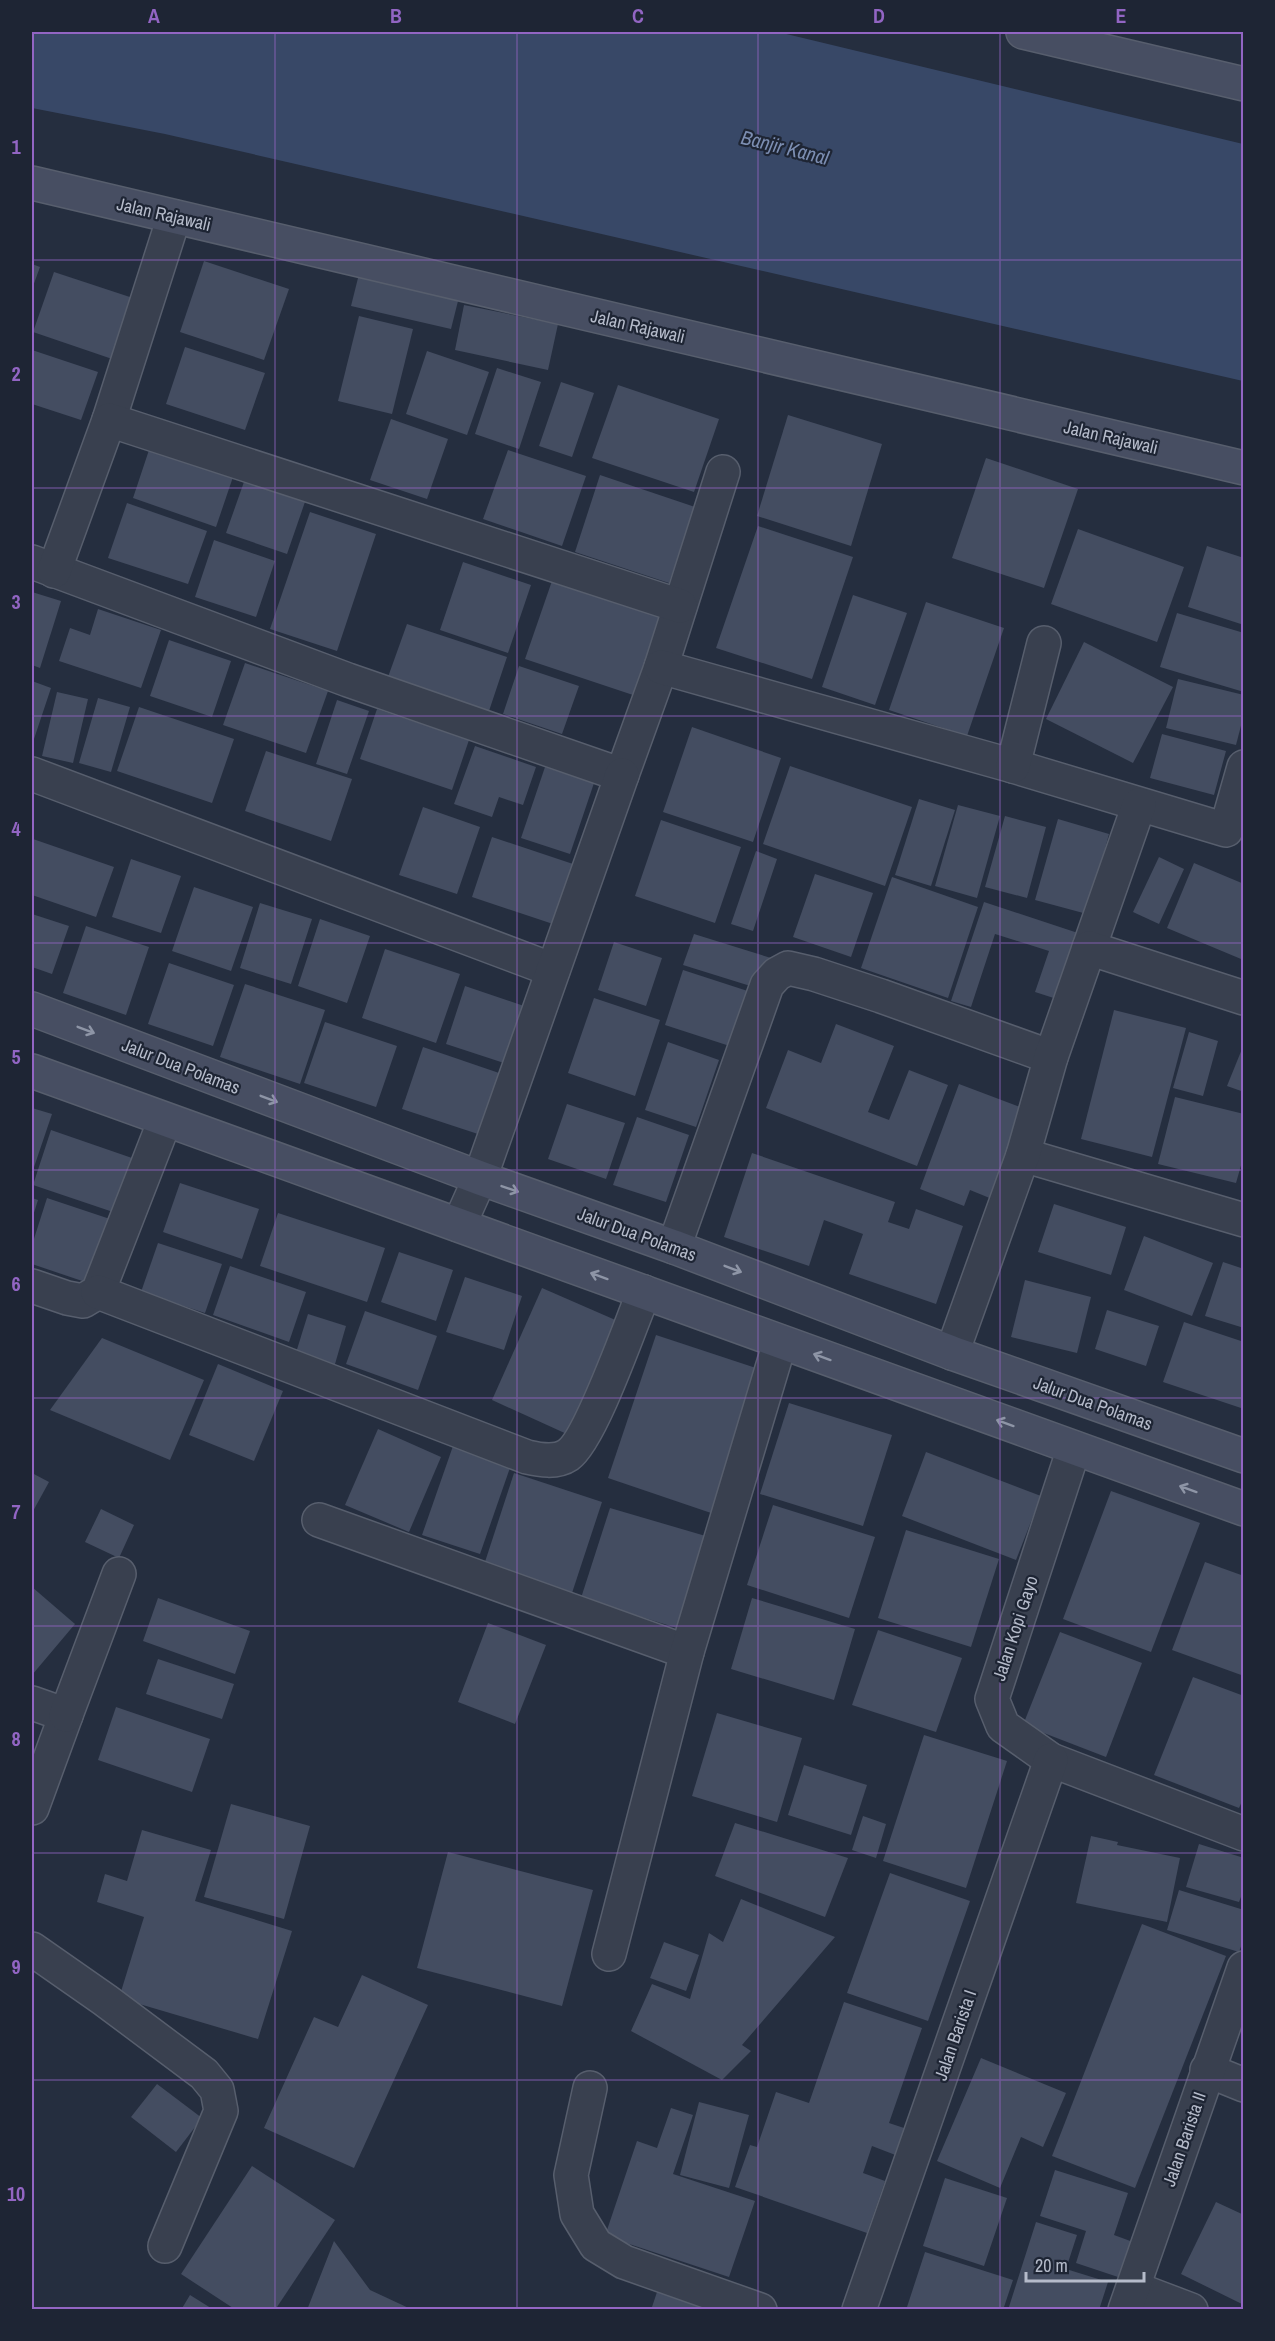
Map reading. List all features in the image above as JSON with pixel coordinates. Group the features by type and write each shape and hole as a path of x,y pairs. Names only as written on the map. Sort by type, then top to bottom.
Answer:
{"street":[{"path":"1023,32 1244,84"},
{"name":"Jalan Rajawali","path":"32,183 1244,468"},
{"path":"174,216 109,420 43,567 348,680 622,775"},
{"path":"109,420 680,606"},
{"path":"459,1225 480,1178 661,667 723,472"},
{"path":"1013,766 1044,643"},
{"path":"661,667 1013,766 1226,830 1244,767"},
{"path":"32,774 553,970"},
{"path":"952,1353 1023,1155 1051,1057 1139,805"},
{"path":"1089,948 1244,998"},
{"path":"674,1247 767,985 777,974 788,968 881,996 1051,1057"},
{"name":"Jalur Dua Polamas","path":"32,1010 480,1178 674,1247 952,1353 1244,1456"},
{"path":"32,1071 1244,1509"},
{"path":"32,1286 83,1301 98,1292 165,1120"},
{"path":"1023,1155 1244,1220"},
{"path":"98,1292 527,1457 544,1460 557,1460 568,1455 578,1444 592,1421 644,1292"},
{"path":"609,1954 687,1652 780,1342"},
{"name":"Jalan Kopi Gayo","path":"1074,1448 992,1699 1003,1726 1051,1760 1244,1834"},
{"path":"319,1520 687,1652"},
{"path":"32,1808 119,1574"},
{"path":"32,1703 66,1715"},
{"name":"Jalan Barista I","path":"859,2310 1051,1760"},
{"path":"32,1948 204,2074 217,2090 221,2111 165,2246"},
{"name":"Jalan Barista II","path":"1129,2299 1244,1968"},
{"path":"1208,2070 1244,2085"},
{"path":"590,2088 570,2175 577,2214 596,2245 624,2262 760,2310"},
{"path":"1129,2299 1191,2310"}],"water":[{"name":"Banjir Kanal","path":"32,32 778,32 1243,144 1243,381 165,134 32,108"}],"building":[{"path":"204,261 289,289 264,360 180,332"},
{"path":"32,264 40,267 32,289"},
{"path":"361,266 461,289 451,329 351,306"},
{"path":"54,272 142,301 121,362 33,332"},
{"path":"464,305 558,324 548,370 455,350"},
{"path":"359,316 413,329 392,414 338,401"},
{"path":"185,347 265,373 245,430 166,404"},
{"path":"32,350 98,372 81,420 32,404"},
{"path":"427,351 489,372 467,435 406,414"},
{"path":"497,368 541,382 519,449 475,434"},
{"path":"561,382 594,393 572,457 539,446"},
{"path":"618,385 719,419 694,492 592,458"},
{"path":"788,415 882,444 851,546 757,516"},
{"path":"391,419 448,439 427,499 370,480"},
{"path":"150,447 234,474 216,527 133,498"},
{"path":"508,450 586,476 562,546 483,519"},
{"path":"986,458 1078,489 1044,588 952,558"},
{"path":"600,475 695,507 669,583 575,552"},
{"path":"245,479 306,499 287,554 226,533"},
{"path":"127,503 207,531 188,584 108,558"},
{"path":"310,512 376,534 337,651 270,629"},
{"path":"758,526 853,557 812,679 716,648"},
{"path":"1078,529 1184,567 1157,642 1051,604"},
{"path":"214,540 275,561 256,617 195,597"},
{"path":"1207,546 1244,558 1244,625 1188,607"},
{"path":"463,562 531,585 508,653 440,630"},
{"path":"553,578 663,615 636,696 525,659"},
{"path":"32,592 61,601 40,668 32,665"},
{"path":"853,595 907,613 875,705 822,687"},
{"path":"926,602 1004,628 967,736 889,710"},
{"path":"98,609 161,630 141,688 59,661 70,628 90,635"},
{"path":"1177,613 1244,633 1244,692 1160,667"},
{"path":"407,624 507,657 489,711 388,677"},
{"path":"169,640 231,661 212,717 150,696"},
{"path":"1084,642 1173,687 1133,763 1046,719"},
{"path":"245,663 328,691 306,753 223,725"},
{"path":"519,666 579,686 562,734 503,714"},
{"path":"1178,679 1244,695 1244,714 1236,745 1166,728"},
{"path":"32,681 51,688 32,745"},
{"path":"57,692 88,699 73,763 42,756"},
{"path":"98,698 130,707 111,772 79,763"},
{"path":"337,700 369,711 347,774 316,764"},
{"path":"139,707 234,739 212,803 117,771"},
{"path":"377,709 469,740 452,790 360,759"},
{"path":"692,727 781,758 753,842 663,812"},
{"path":"1162,734 1226,751 1214,795 1150,778"},
{"path":"475,746 536,767 523,805 499,797 492,817 454,804"},
{"path":"266,751 352,779 331,841 245,811"},
{"path":"790,766 912,807 885,886 763,844"},
{"path":"545,767 594,783 570,854 521,838"},
{"path":"919,799 955,810 931,886 895,875"},
{"path":"958,805 1000,816 977,898 935,886"},
{"path":"423,807 480,827 457,894 399,875"},
{"path":"1005,816 1046,827 1027,898 985,887"},
{"path":"1058,819 1109,834 1087,914 1035,900"},
{"path":"661,820 741,847 715,923 635,896"},
{"path":"492,837 579,866 559,926 472,897"},
{"path":"33,839 114,867 96,917 32,895"},
{"path":"756,851 777,859 753,931 731,924"},
{"path":"1159,857 1184,869 1159,924 1133,912"},
{"path":"131,859 181,876 161,933 112,917"},
{"path":"1194,863 1244,884 1244,953 1241,959 1167,928"},
{"path":"815,874 873,893 851,957 793,937"},
{"path":"892,877 978,907 948,998 861,968"},
{"path":"194,887 253,907 231,971 172,951"},
{"path":"984,902 1084,935 1063,1001 1035,992 1049,951 995,934 971,1007 951,1001"},
{"path":"260,903 312,919 291,984 240,968"},
{"path":"32,914 69,926 52,974 32,967"},
{"path":"320,919 370,936 347,1003 298,986"},
{"path":"86,926 149,947 126,1015 63,993"},
{"path":"694,934 771,958 760,989 683,965"},
{"path":"614,942 662,958 646,1006 598,990"},
{"path":"385,949 460,974 436,1043 362,1018"},
{"path":"169,963 234,985 213,1046 148,1024"},
{"path":"683,970 760,995 742,1050 665,1025"},
{"path":"245,984 325,1010 300,1084 220,1057"},
{"path":"465,986 524,1006 504,1063 446,1044"},
{"path":"594,998 660,1020 635,1096 568,1073"},
{"path":"1114,1010 1186,1028 1152,1157 1081,1139"},
{"path":"325,1022 397,1046 376,1107 304,1083"},
{"path":"836,1024 894,1046 868,1112 889,1120 909,1070 948,1085 917,1166 766,1108 788,1050 821,1063"},
{"path":"1189,1032 1218,1041 1203,1096 1173,1088"},
{"path":"668,1042 719,1060 696,1127 645,1110"},
{"path":"1244,1044 1244,1092 1227,1086"},
{"path":"423,1047 502,1074 481,1135 402,1109"},
{"path":"959,1084 1031,1111 997,1201 970,1190 964,1206 920,1189"},
{"path":"1175,1097 1244,1114 1244,1155 1236,1183 1158,1164"},
{"path":"567,1104 625,1123 606,1179 548,1159"},
{"path":"32,1108 52,1114 32,1173"},
{"path":"637,1117 689,1135 666,1202 613,1185"},
{"path":"51,1130 132,1158 113,1212 33,1185"},
{"path":"752,1153 895,1202 888,1222 909,1229 916,1209 963,1226 936,1304 849,1274 863,1234 824,1220 809,1266 724,1237"},
{"path":"180,1183 259,1209 242,1259 163,1232"},
{"path":"32,1198 38,1200 32,1219"},
{"path":"47,1198 116,1221 94,1285 32,1264 32,1245"},
{"path":"1054,1204 1126,1227 1111,1275 1038,1252"},
{"path":"278,1213 385,1248 367,1302 260,1266"},
{"path":"1144,1236 1213,1263 1192,1316 1124,1290"},
{"path":"158,1243 222,1264 205,1313 141,1292"},
{"path":"399,1252 453,1270 436,1321 381,1302"},
{"path":"1223,1262 1244,1269 1244,1328 1205,1316"},
{"path":"230,1266 306,1292 289,1342 213,1315"},
{"path":"465,1277 522,1296 504,1350 446,1332"},
{"path":"1025,1280 1091,1297 1077,1353 1011,1337"},
{"path":"542,1288 620,1322 569,1435 492,1400"},
{"path":"1107,1310 1159,1326 1146,1366 1095,1349"},
{"path":"365,1311 437,1336 418,1390 346,1364"},
{"path":"308,1314 346,1326 333,1371 294,1359"},
{"path":"1184,1322 1244,1342 1244,1409 1163,1382"},
{"path":"656,1335 762,1370 714,1514 608,1478"},
{"path":"102,1338 204,1380 170,1460 50,1410"},
{"path":"218,1364 283,1391 254,1461 189,1435"},
{"path":"789,1403 892,1435 863,1526 760,1494"},
{"path":"378,1429 441,1457 409,1532 345,1505"},
{"path":"453,1446 511,1465 480,1554 422,1535"},
{"path":"926,1452 1041,1496 1016,1560 902,1516"},
{"path":"32,1473 49,1482 32,1513"},
{"path":"514,1473 602,1502 572,1593 484,1565"},
{"path":"1111,1491 1200,1523 1151,1652 1063,1619"},
{"path":"773,1505 875,1537 849,1618 747,1585"},
{"path":"610,1508 709,1537 680,1629 581,1598"},
{"path":"101,1509 134,1525 119,1558 85,1542"},
{"path":"906,1530 999,1559 971,1647 878,1618"},
{"path":"1205,1562 1244,1576 1244,1676 1172,1650"},
{"path":"32,1587 75,1624 32,1675"},
{"path":"158,1598 250,1631 235,1674 143,1641"},
{"path":"752,1598 855,1629 834,1700 731,1669"},
{"path":"488,1623 546,1645 515,1724 458,1702"},
{"path":"878,1630 962,1658 936,1732 852,1705"},
{"path":"1060,1632 1142,1663 1106,1757 1023,1725"},
{"path":"158,1659 234,1684 222,1719 146,1694"},
{"path":"1193,1677 1244,1696 1244,1797 1239,1808 1154,1775"},
{"path":"116,1707 210,1739 192,1792 98,1760"},
{"path":"717,1713 802,1738 777,1822 692,1796"},
{"path":"924,1735 1007,1761 966,1888 883,1861"},
{"path":"804,1765 867,1785 851,1835 788,1815"},
{"path":"231,1804 310,1826 284,1919 204,1897"},
{"path":"863,1816 886,1824 876,1858 852,1850"},
{"path":"735,1823 848,1858 825,1917 715,1876"},
{"path":"142,1830 211,1850 195,1901 292,1931 258,2039 119,1998 144,1917 97,1902 105,1874 127,1881"},
{"path":"1091,1836 1118,1842 1117,1845 1180,1858 1167,1922 1076,1903"},
{"path":"1199,1844 1244,1858 1244,1889 1239,1902 1186,1887"},
{"path":"448,1852 593,1890 562,2006 417,1968"},
{"path":"890,1873 970,1901 928,2021 847,1993"},
{"path":"1179,1890 1244,1910 1244,1938 1239,1952 1167,1930"},
{"path":"741,1899 835,1937 742,2045 751,2051 722,2080 631,2031 652,1984 690,1999 709,1933 723,1942"},
{"path":"1142,1924 1226,1956 1135,2188 1052,2156"},
{"path":"664,1942 699,1955 686,1991 650,1978"},
{"path":"362,1975 428,2005 354,2168 264,2128 314,2017 338,2027"},
{"path":"844,2002 922,2028 889,2123 907,2129 898,2156 872,2146 863,2173 885,2181 867,2233 735,2187 750,2145 757,2147 776,2092 809,2103"},
{"path":"981,2058 1066,2093 1043,2147 1021,2137 1000,2188 937,2161"},
{"path":"157,2084 202,2118 176,2152 131,2117"},
{"path":"699,2102 749,2115 729,2188 680,2175"},
{"path":"671,2108 693,2115 673,2174 755,2201 729,2277 605,2236 637,2141 657,2148"},
{"path":"252,2166 335,2220 275,2310 236,2310 181,2274"},
{"path":"1055,2170 1128,2193 1114,2235 1133,2242 1121,2278 1076,2263 1086,2231 1040,2216"},
{"path":"945,2178 1007,2198 984,2266 923,2246"},
{"path":"1216,2202 1244,2215 1244,2305 1181,2274"},
{"path":"1036,2222 1077,2235 1066,2269 1108,2282 1099,2310 1008,2310"},
{"path":"334,2241 370,2290 413,2310 307,2310"},
{"path":"925,2252 1013,2280 1003,2310 916,2310 907,2307"},
{"path":"657,2292 708,2309 708,2310 651,2310"},
{"path":"190,2295 214,2310 181,2310"}]}
